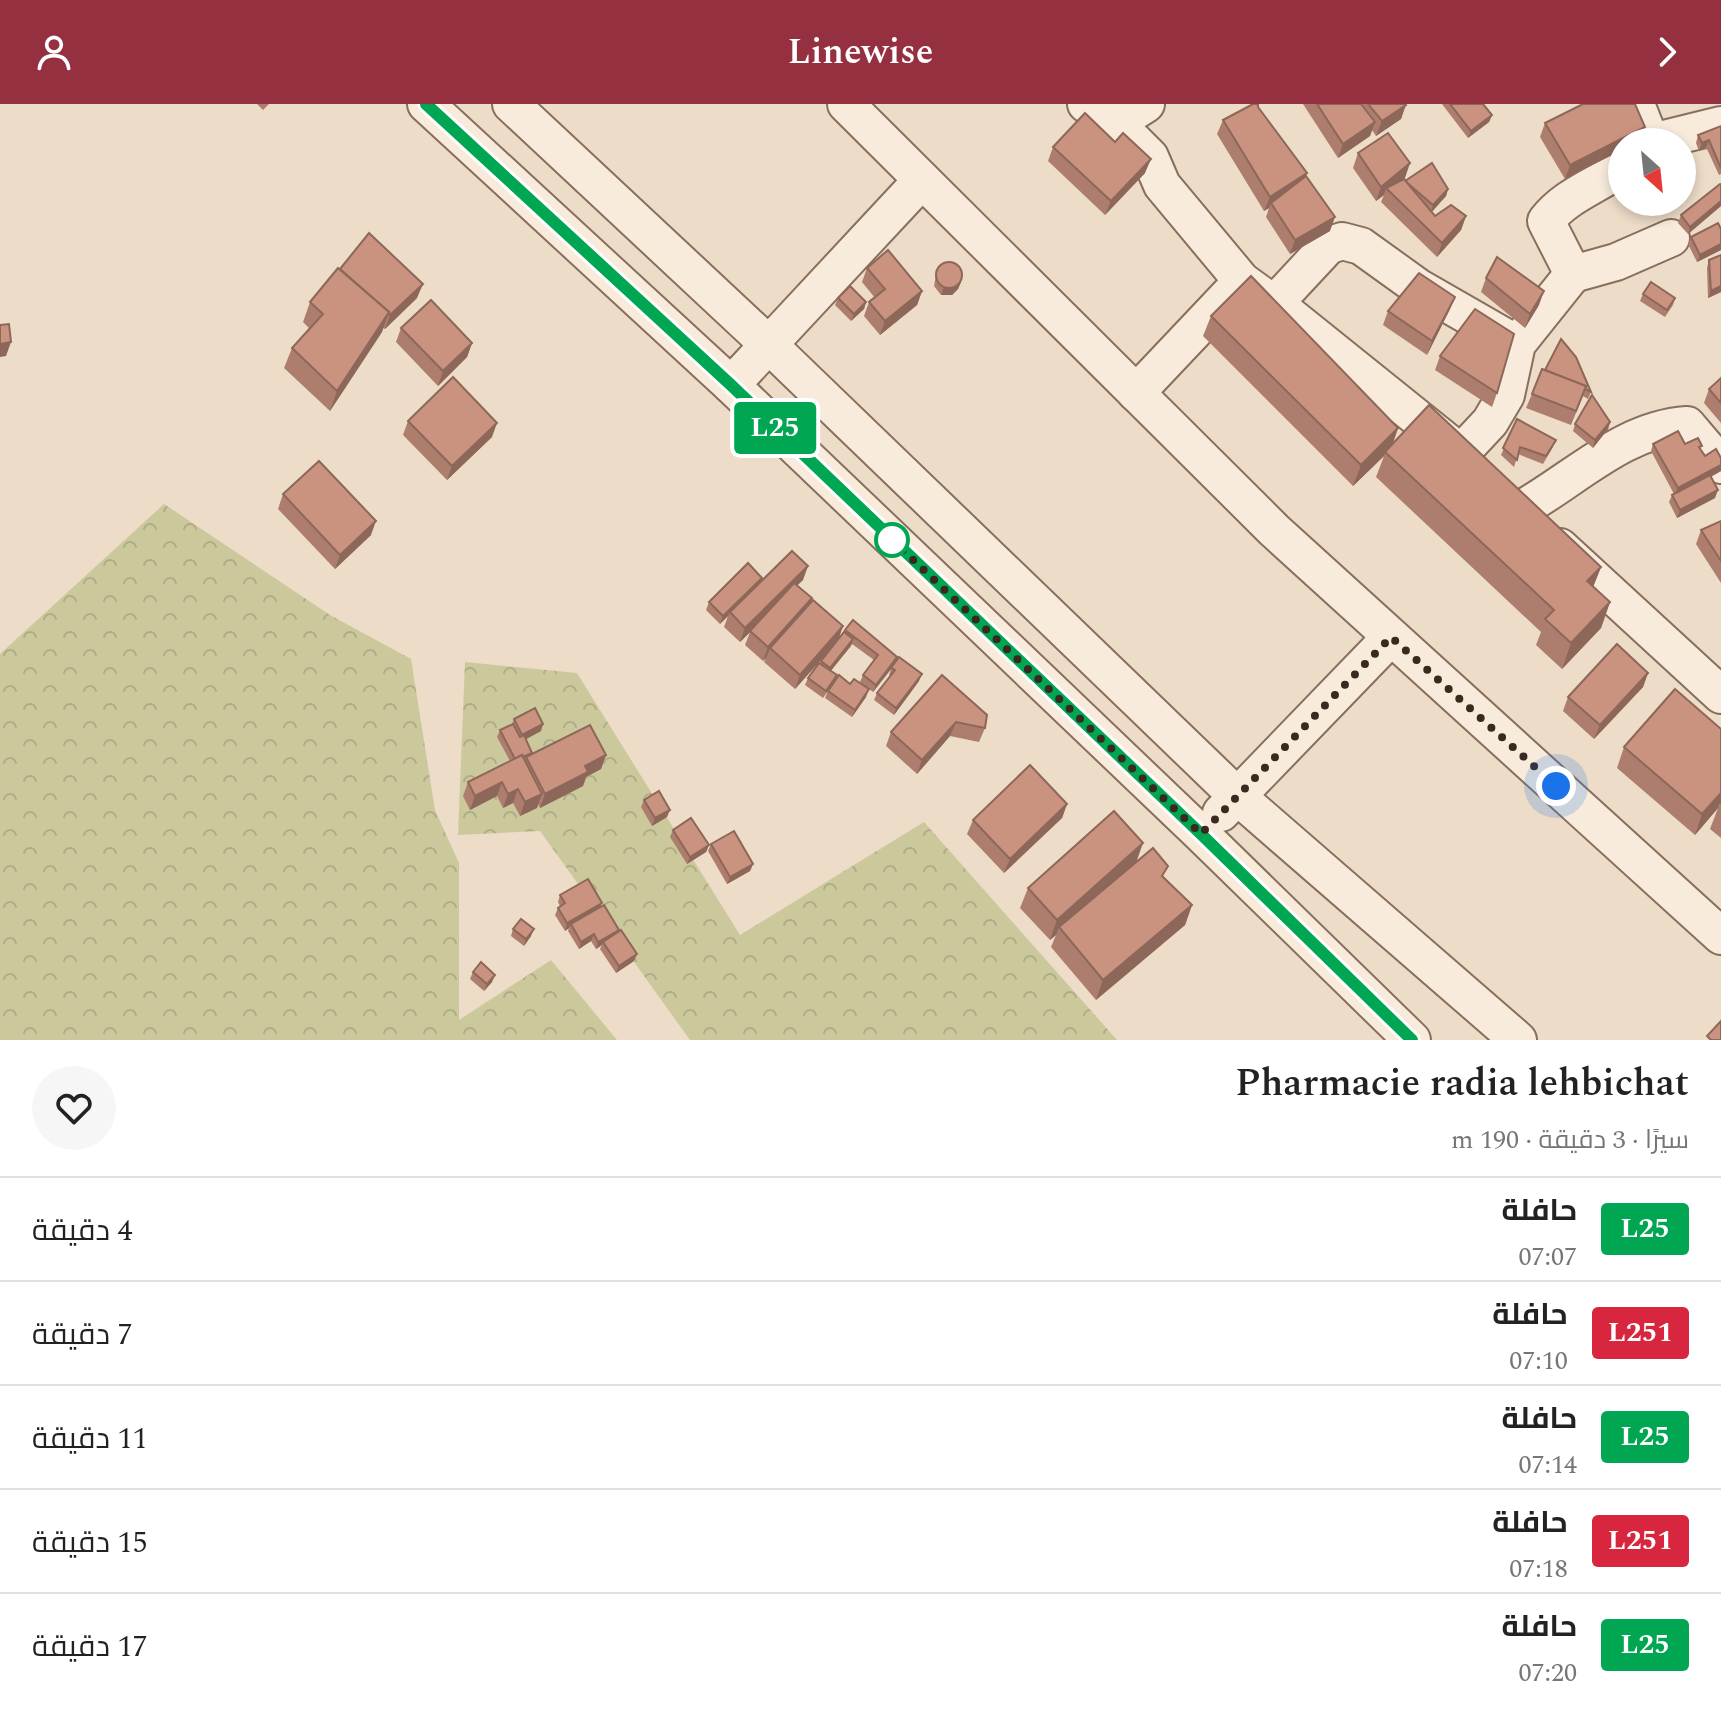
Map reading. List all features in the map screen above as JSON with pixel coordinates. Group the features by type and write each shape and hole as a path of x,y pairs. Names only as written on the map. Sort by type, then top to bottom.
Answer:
{"street":[{"path":"426,104 731,385 1201,834 1401,1036"},
{"path":"511,104 769,345 1237,796 1518,1040"},
{"path":"846,104 1274,530 1721,936"},
{"path":"1086,104 1116,123 1150,157 1162,185 1242,281 1492,481 1563,551 1721,695"},
{"path":"1116,123 1146,104"},
{"path":"1636,104 1645,128"},
{"path":"1696,131 1721,125"},
{"path":"1573,274 1546,221 1555,209 1608,176"},
{"path":"731,385 922,180"},
{"path":"1492,481 1490,422 1506,395 1517,344 1573,274 1616,262 1671,238"},
{"path":"1274,304 1328,246 1342,241 1361,246 1418,287 1517,344"},
{"path":"1136,393 1242,281"},
{"path":"1492,481 1552,491 1594,460 1650,432 1671,426 1687,425 1721,465"},
{"path":"1201,834 1391,637"}],"green space":[{"path":"164,504 330,615 411,659 435,810 459,863 459,1020 551,960 617,1040 0,1040 0,654"},
{"path":"465,662 577,673 740,935 924,822 1117,1040 690,1040 540,831 458,835"}],"building":[{"path":"1258,104 1307,173 1270,197 1223,120"},
{"path":"1317,104 1361,104 1375,122 1343,144"},
{"path":"1368,104 1405,104 1406,105 1382,121"},
{"path":"1450,104 1483,104 1492,115 1471,131"},
{"path":"1583,104 1635,104 1645,127 1608,128 1608,146 1570,165 1545,123"},
{"path":"1085,113 1115,142 1123,133 1151,159 1111,201 1053,147"},
{"path":"1721,126 1721,168 1709,140 1702,143 1698,135"},
{"path":"1388,133 1410,163 1381,187 1358,153"},
{"path":"1432,163 1448,189 1433,205 1405,181"},
{"path":"1306,176 1335,217 1295,240 1271,203"},
{"path":"1404,179 1435,216 1451,205 1466,216 1442,243 1386,188"},
{"path":"1721,185 1721,201 1690,227 1682,216 1696,216 1696,203"},
{"path":"1718,223 1721,244 1700,255 1691,237"},
{"path":"369,233 423,284 390,315 340,269"},
{"path":"888,250 922,291 885,321 869,302 885,289 867,268"},
{"path":"1721,255 1721,286 1711,291 1709,260"},
{"path":"1497,257 1544,291 1530,314 1486,278"},
{"path":"949,262 958,266 962,275 958,284 949,288 940,284 936,275 940,266"},
{"path":"338,268 389,312 337,391 292,348 323,314 310,302"},
{"path":"1419,273 1455,297 1432,341 1388,311"},
{"path":"1251,276 1398,428 1361,465 1211,316"},
{"path":"1651,282 1675,298 1667,310 1643,294"},
{"path":"850,286 866,302 854,314 838,298"},
{"path":"431,300 472,343 443,371 401,328"},
{"path":"1475,309 1514,334 1497,393 1440,356"},
{"path":"9,324 11,342 0,344 0,325"},
{"path":"1561,339 1576,357 1591,392 1585,389 1586,386 1545,370"},
{"path":"1542,369 1586,386 1576,411 1532,394"},
{"path":"453,377 497,423 452,466 408,421"},
{"path":"1721,378 1721,403 1709,389"},
{"path":"1592,395 1610,422 1595,440 1575,424"},
{"path":"1429,405 1601,567 1587,581 1610,602 1571,643 1545,619 1554,610 1385,452"},
{"path":"1517,419 1556,440 1546,456 1520,447 1517,460 1503,448"},
{"path":"1678,431 1685,444 1698,438 1705,456 1716,449 1721,465 1678,488 1653,444"},
{"path":"319,461 376,521 340,555 283,494"},
{"path":"1710,475 1718,490 1680,510 1672,495"},
{"path":"1721,521 1721,561 1701,530"},
{"path":"792,551 808,566 745,628 730,612"},
{"path":"748,563 762,578 723,616 709,602"},
{"path":"794,583 812,598 768,647 750,631"},
{"path":"813,600 843,626 800,675 770,648"},
{"path":"853,620 897,657 876,685 863,675 878,655 845,630"},
{"path":"844,632 853,639 830,668 821,661"},
{"path":"1617,644 1648,673 1600,725 1568,697"},
{"path":"899,657 922,674 896,708 877,693 895,670 891,668"},
{"path":"819,663 837,675 826,691 808,678"},
{"path":"839,675 850,684 854,679 869,689 855,710 828,691"},
{"path":"942,675 987,715 985,728 956,722 922,760 891,732"},
{"path":"1675,689 1721,729 1721,793 1702,814 1624,747"},
{"path":"535,708 543,724 522,735 514,719"},
{"path":"513,724 520,737 524,735 532,753 515,759 500,730"},
{"path":"590,725 606,755 585,766 588,772 545,794 526,757"},
{"path":"522,755 542,794 525,802 518,789 508,794 502,782 475,796 468,782"},
{"path":"1030,765 1067,804 1010,859 973,820"},
{"path":"659,791 670,810 655,818 644,800"},
{"path":"1114,811 1143,843 1057,920 1028,888"},
{"path":"691,818 709,845 690,857 673,830"},
{"path":"734,831 753,864 730,877 711,844"},
{"path":"1153,848 1168,866 1162,876 1192,905 1103,980 1059,927"},
{"path":"588,879 602,903 567,923 558,908 565,903 560,895"},
{"path":"604,905 619,930 598,942 594,934 581,942 571,924"},
{"path":"521,919 534,929 526,939 513,929"},
{"path":"621,930 637,954 619,966 603,942"},
{"path":"481,962 495,975 487,984 473,972"},
{"path":"1721,1021 1721,1040 1711,1040 1707,1036"}],"bus line":[{"name":"L25","path":"426,104 731,385 1412,1040"}],"route":[{"path":"892,540 887,535 1201,834 1391,637 1556,786"}]}
